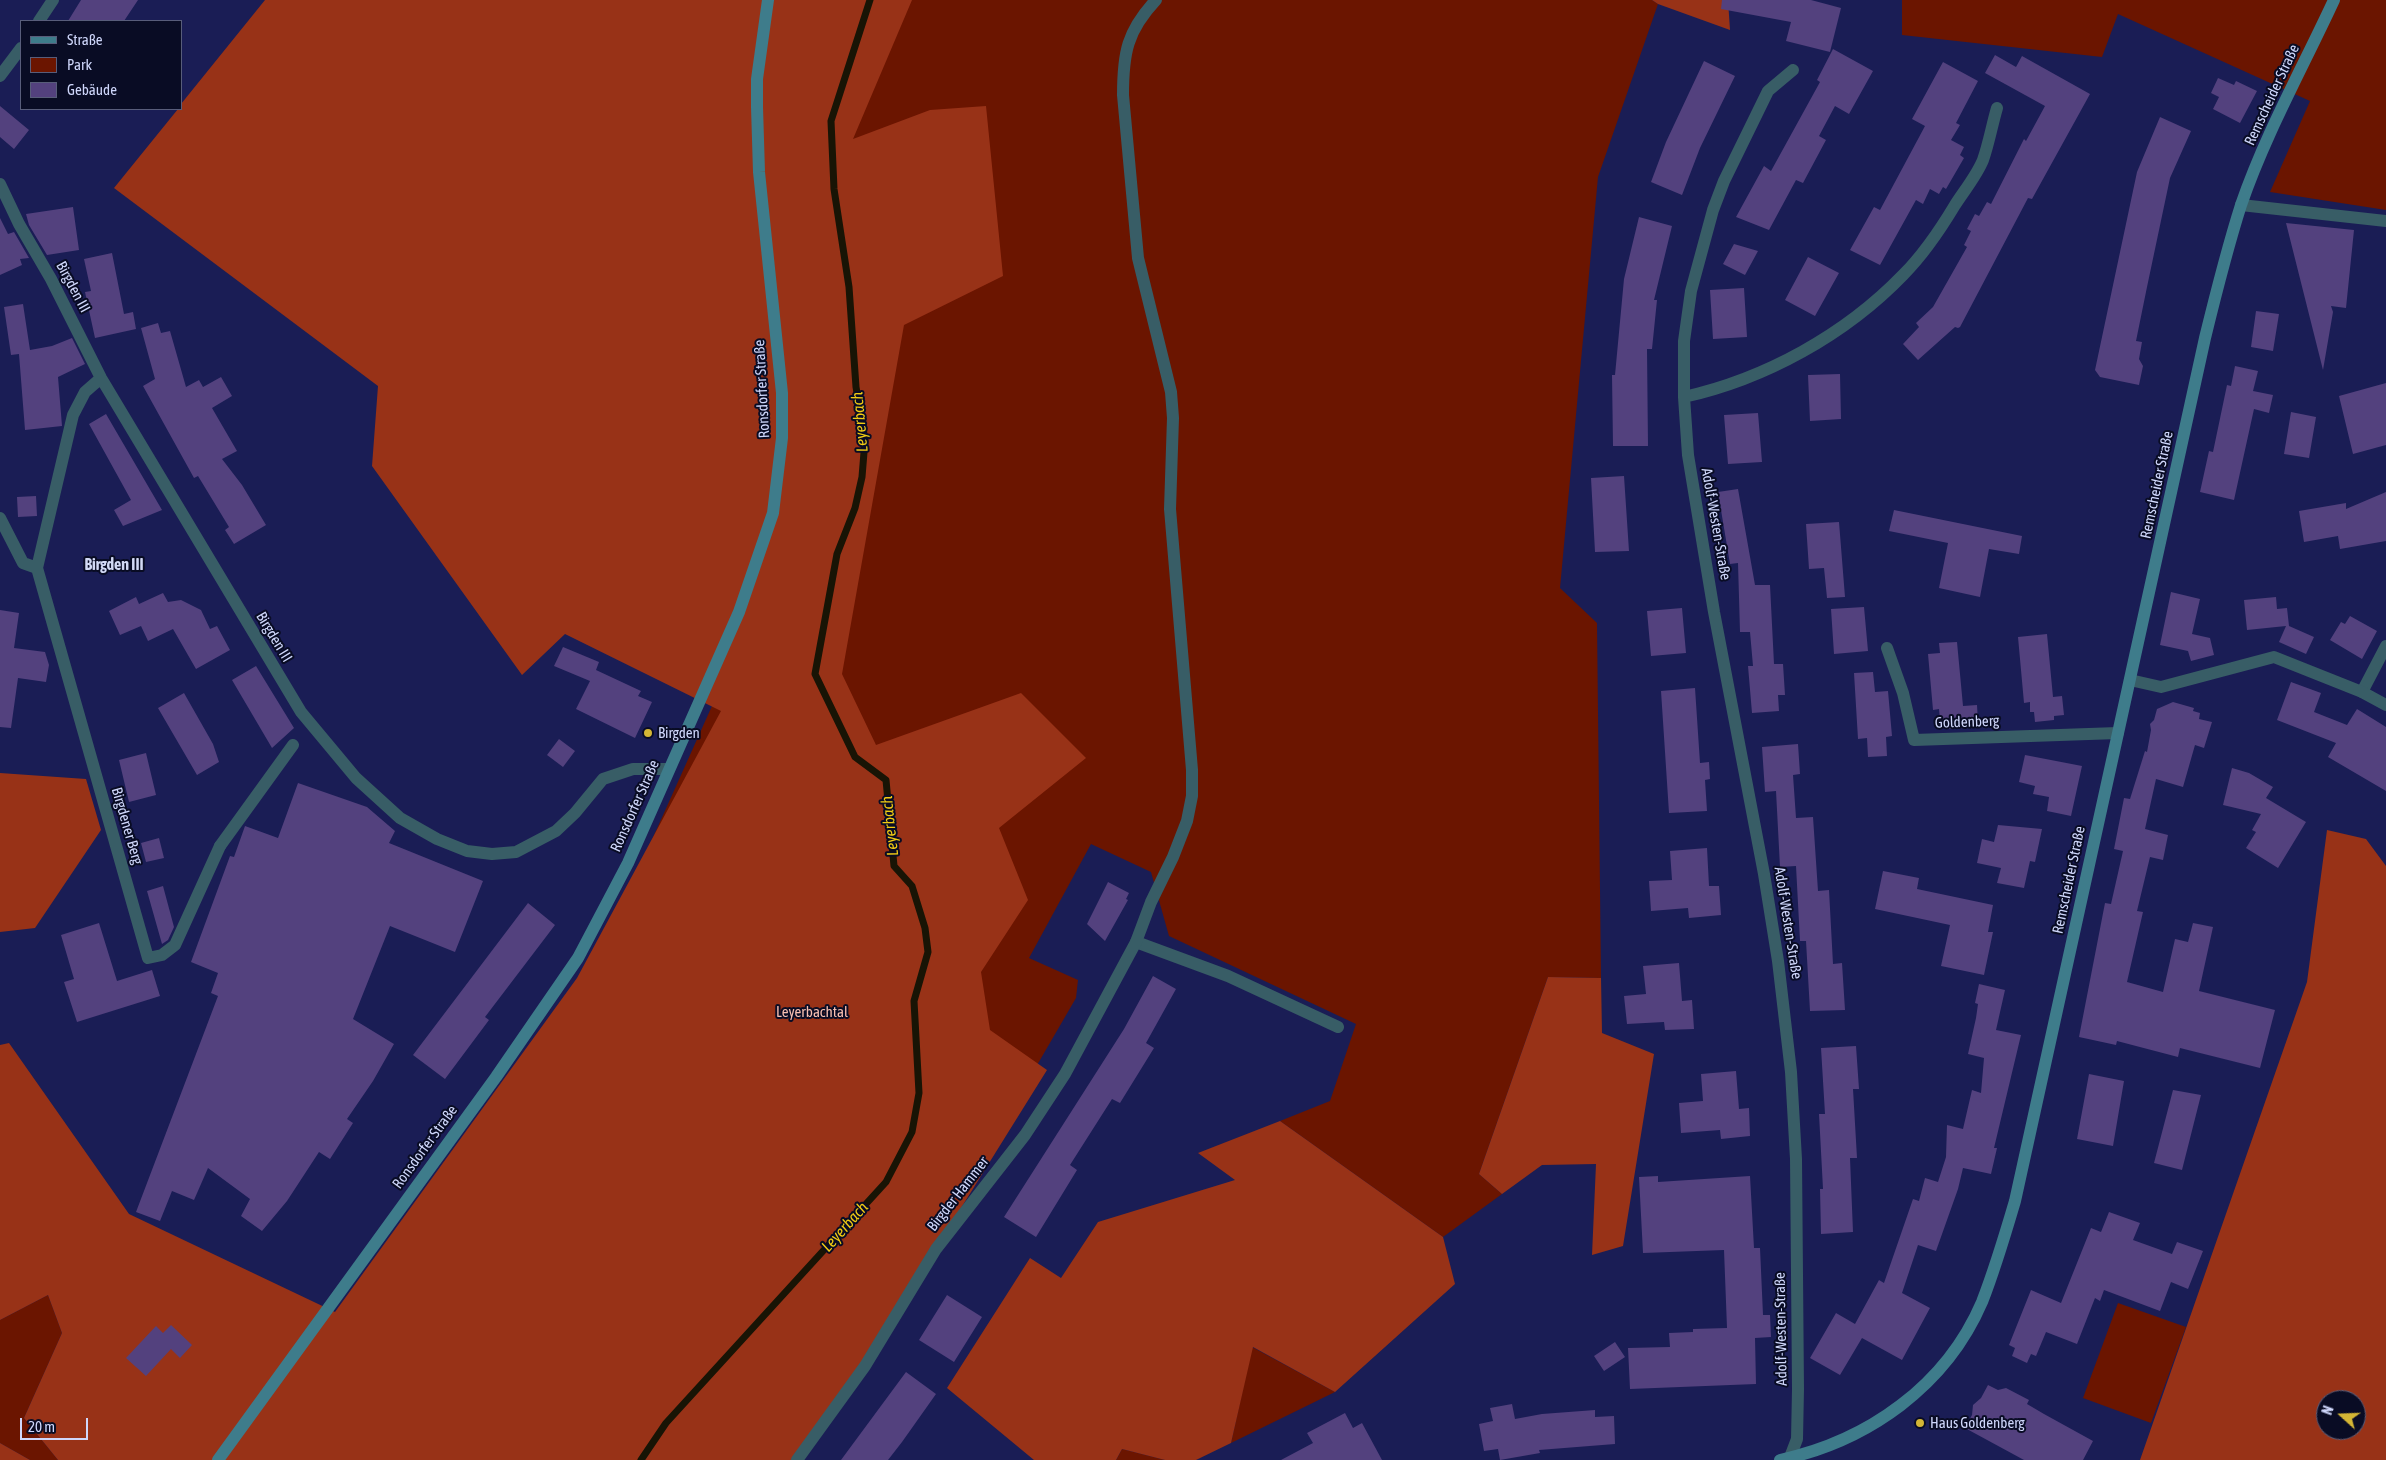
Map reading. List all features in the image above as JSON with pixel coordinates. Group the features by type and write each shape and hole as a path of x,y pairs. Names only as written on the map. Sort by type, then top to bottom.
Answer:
{"main road":[{"name":"Ronsdorfer Straße","path":"218,1460 496,1077 578,958 628,863 739,612 770,522 778,480 782,438 782,393 759,172 757,79 768,0"},
{"name":"Remscheider Straße","path":"1786,1459 1860,1432 1901,1406 1942,1368 1956,1348 1981,1303 2000,1252 2015,1201 2205,338 2241,204 2263,151 2334,0"}],"street":[{"path":"40,20 53,0"},
{"name":"Birgder Hammer","path":"797,1460 865,1366 936,1249 1047,1104 1136,942 1151,902 1173,857 1187,821 1192,796 1192,770 1170,509 1171,392 1138,258 1123,75 1127,43 1141,16 1156,0"},
{"path":"0,76 20,49"},
{"name":"Adolf-Westen-Straße","path":"1786,1459 1797,1439 1798,1398 1796,1158 1791,1072 1778,961 1764,874 1714,612 1688,456 1684,397 1684,341 1691,291 1713,210 1727,174 1768,91 1793,70"},
{"path":"1684,397 1707,392 1769,368 1842,327 1871,306 1905,274 1935,236 1982,161 1997,108"},
{"name":"Birgden III","path":"0,184 23,231 52,279 101,378 301,712 356,778 400,818 438,840 467,851 492,854 516,852 556,830 575,813 602,779 633,770 669,769"},
{"path":"2241,204 2386,221"},
{"name":"Birgdener Berg","path":"101,378 85,392 73,415 37,568 148,958 162,954 175,945 220,846 293,745"},
{"path":"0,518 23,563 37,568"},
{"path":"2362,692 2386,646"},
{"name":"Goldenberg","path":"1887,648 1903,693 1914,740 2118,733"},
{"path":"2130,680 2161,687 2274,657 2362,692 2386,705"},
{"path":"1136,942 1228,976 1338,1027"}],"green space":[{"name":"Leyerbachtal","path":"265,0 912,0 853,139 930,110 986,106 1003,276 904,325 842,674 876,745 1021,693 1086,758 999,828 1028,900 981,972 990,1030 1047,1070 880,1338 792,1460 58,1460 24,1418 62,1333 48,1295 0,1320 0,1045 9,1043 129,1214 335,1312 577,978 721,711 565,634 522,675 372,466 378,386 114,188 177,110 182,110 182,103"},
{"path":"783,0 1652,0 1658,4 1598,177 1560,588 1597,623 1601,978 1548,977 1479,1174 1502,1194 1443,1237 1280,1121 1330,1101 1356,1024 1169,936 1151,872 1091,844 1029,958 1078,980 1076,998 1022,1091 633,882 764,590"},
{"path":"1652,0 1728,0 1730,30 1658,4"},
{"path":"1902,0 2386,0 2386,210 2270,192 2310,101 2118,14 2102,57 1902,35"},
{"path":"0,773 86,779 101,830 35,928 0,932"},
{"path":"2327,830 2366,839 2386,866 2386,1460 2140,1460 2307,982"},
{"path":"1548,977 1601,978 1602,1033 1654,1054 1623,1246 1592,1255 1596,1164 1542,1165 1502,1194 1479,1174"},
{"path":"1280,1121 1443,1237 1455,1284 1335,1392 1253,1347 1231,1443 1196,1460 1165,1460 1122,1449 1116,1460 1034,1460 947,1388 1030,1258 1061,1278 1098,1222 1235,1180 1198,1153"},
{"path":"48,1295 62,1333 24,1418 58,1460 30,1460 0,1443 0,1320"},
{"path":"2118,1303 2186,1327 2151,1423 2083,1398"},
{"path":"1252,1347 1335,1392 1231,1443"},
{"path":"0,1443 30,1460 0,1460"},
{"path":"1122,1449 1165,1460 1116,1460"}],"building":[{"path":"81,0 138,0 125,20 69,20"},
{"path":"1722,0 1811,0 1841,8 1830,52 1786,41 1791,22 1721,9"},
{"path":"1833,49 1873,71 1849,114 1835,106 1819,136 1826,140 1803,183 1796,180 1769,230 1736,217 1764,166 1771,171 1820,82 1817,80"},
{"path":"1995,55 2016,67 2022,56 2090,94 2032,199 2028,198 1960,327 1955,327 1918,360 1903,344 1919,327 1916,323 1933,307 1967,247 1964,245 1971,231 1967,229 1975,214 1979,216 1987,202 1991,204 2024,139 2026,141 2045,106 1985,73"},
{"path":"1704,61 1735,76 1700,148 1682,195 1651,182 1666,142"},
{"path":"1943,62 1978,81 1956,123 1960,125 1951,140 1964,147 1960,155 1964,158 1946,189 1943,187 1939,194 1930,189 1923,204 1916,200 1880,265 1850,250 1874,207 1880,210 1925,126 1912,119"},
{"path":"2218,78 2234,85 2236,81 2257,91 2240,123 2213,109 2219,97 2211,93"},
{"path":"0,106 29,130 14,149 0,137"},
{"path":"2160,117 2191,131 2170,178 2147,287 2136,341 2142,342 2139,359 2143,366 2139,385 2100,377 2095,370 2137,172"},
{"path":"73,207 79,250 47,255 29,225 26,214"},
{"path":"1639,217 1672,226 1654,300 1657,300 1652,349 1647,349 1648,446 1613,446 1612,375 1615,375 1624,279"},
{"path":"0,218 8,234 14,232 29,258 20,259 22,265 0,275"},
{"path":"2286,223 2354,230 2346,308 2331,306 2333,312 2323,370"},
{"path":"1734,244 1758,251 1745,275 1723,264"},
{"path":"112,253 124,314 133,312 136,329 95,338 85,292 91,291 84,259"},
{"path":"1808,257 1839,273 1815,316 1785,300"},
{"path":"1744,288 1747,337 1713,339 1710,290"},
{"path":"23,304 30,350 52,346 72,338 85,364 58,377 62,426 25,430 19,354 11,355 4,307"},
{"path":"2256,311 2279,314 2273,351 2251,347"},
{"path":"158,323 161,333 170,331 186,387 199,380 203,387 221,377 232,396 212,408 237,451 222,459 242,485 266,525 234,544 225,530 229,527 198,476 194,478 143,386 155,379 141,328"},
{"path":"2235,366 2258,371 2253,391 2273,395 2269,413 2254,409 2234,500 2200,492 2209,451 2213,452 2227,385 2231,386"},
{"path":"1840,374 1841,419 1810,421 1808,375"},
{"path":"2386,383 2386,445 2353,454 2339,396"},
{"path":"2291,412 2316,417 2309,458 2284,454"},
{"path":"1758,413 1762,462 1728,464 1724,415"},
{"path":"106,414 162,510 123,526 114,510 131,500 89,424"},
{"path":"1624,476 1629,551 1595,552 1591,478"},
{"path":"1738,489 1755,585 1770,585 1774,664 1783,664 1785,695 1778,695 1779,711 1752,713 1748,666 1753,666 1750,632 1740,632 1738,563 1730,564 1718,492"},
{"path":"2386,492 2386,541 2340,549 2338,536 2304,542 2299,511 2346,503 2346,509"},
{"path":"36,496 37,516 18,517 17,497"},
{"path":"1894,510 2022,536 2019,554 1989,549 1980,597 1939,588 1948,543 1889,531"},
{"path":"1839,522 1845,597 1827,598 1824,568 1809,569 1806,524"},
{"path":"2171,592 2200,599 2192,634 2210,638 2214,655 2191,661 2188,651 2160,645"},
{"path":"163,593 168,602 181,600 201,610 210,629 217,626 230,650 196,669 173,629 148,641 141,626 120,635 109,611 136,597 139,604"},
{"path":"2276,597 2277,609 2287,608 2289,626 2314,637 2306,654 2279,642 2286,626 2247,630 2244,600"},
{"path":"1864,607 1868,651 1834,654 1831,609"},
{"path":"1682,608 1686,653 1651,656 1647,611"},
{"path":"0,610 19,613 14,648 45,652 49,665 46,682 18,678 11,728 0,727"},
{"path":"2350,616 2377,631 2362,659 2330,640 2341,622 2345,624"},
{"path":"2047,634 2053,697 2062,696 2064,715 2054,716 2054,720 2035,722 2034,712 2030,712 2030,702 2024,703 2018,637"},
{"path":"1957,642 1963,706 1977,705 1978,724 1964,725 1964,728 1944,729 1944,719 1940,720 1939,709 1933,710 1928,654 1940,653 1939,643"},
{"path":"563,647 599,662 596,670 641,691 638,696 652,702 635,738 576,709 590,681 554,666"},
{"path":"256,666 294,728 272,748 232,680"},
{"path":"1873,672 1875,692 1888,691 1892,736 1886,737 1887,756 1868,757 1867,738 1858,739 1854,673"},
{"path":"2291,682 2321,693 2314,712 2347,725 2357,709 2386,727 2386,791 2328,757 2336,743 2277,720"},
{"path":"1695,688 1700,763 1709,762 1710,779 1705,780 1707,811 1669,813 1661,691"},
{"path":"184,693 213,744 219,762 197,775 158,708"},
{"path":"2173,702 2194,708 2193,711 2200,713 2199,719 2212,722 2204,748 2195,745 2183,787 2156,779 2145,829 2168,835 2163,860 2150,857 2137,911 2143,912 2127,982 2163,992 2175,939 2188,942 2193,923 2213,927 2199,991 2275,1010 2260,1068 2180,1048 2178,1057 2117,1041 2116,1045 2079,1037 2105,903 2111,904 2123,851 2114,849 2124,798 2130,799 2145,751 2147,752 2151,730 2150,724 2154,720 2157,709"},
{"path":"559,739 575,751 563,767 547,755"},
{"path":"1798,744 1800,774 1793,775 1796,818 1813,817 1818,891 1829,890 1833,964 1842,963 1845,1010 1810,1011 1806,941 1800,941 1796,866 1780,867 1776,791 1765,792 1762,747"},
{"path":"146,753 156,795 129,802 119,760"},
{"path":"2025,755 2082,766 2071,816 2047,811 2049,797 2033,794 2035,786 2019,782"},
{"path":"2232,768 2249,773 2273,787 2266,798 2306,822 2278,868 2246,848 2256,832 2252,830 2261,814 2223,805"},
{"path":"298,783 367,807 395,831 389,843 483,881 455,952 390,926 353,1019 394,1044 373,1081 347,1119 353,1123 330,1159 319,1152 287,1201 262,1231 241,1216 250,1199 208,1168 194,1200 172,1191 160,1221 136,1212 218,996 211,993 218,973 191,962 230,856 234,857 245,826 278,838"},
{"path":"1998,825 2042,829 2035,862 2030,861 2024,888 1997,883 2001,868 1977,863 1982,839 1994,842"},
{"path":"159,838 164,858 146,862 141,843"},
{"path":"1707,848 1709,886 1719,886 1721,915 1689,918 1688,908 1651,911 1649,881 1672,880 1670,851"},
{"path":"1883,871 1919,878 1917,889 1993,905 1988,932 1993,932 1984,975 1941,966 1950,925 1875,909"},
{"path":"1108,882 1129,893 1126,899 1128,900 1105,941 1087,924"},
{"path":"163,886 174,927 168,940 162,944 147,891"},
{"path":"528,903 555,925 485,1017 489,1020 445,1079 413,1055"},
{"path":"99,923 117,981 152,970 160,996 77,1022 64,982 74,979 61,935"},
{"path":"1679,963 1682,1001 1692,1000 1694,1029 1665,1030 1664,1022 1627,1024 1624,996 1646,994 1643,966"},
{"path":"1153,976 1176,989 1146,1043 1154,1048 1120,1103 1112,1099 1070,1165 1077,1170 1036,1237 1004,1217 1124,1029"},
{"path":"1979,984 2005,990 1996,1030 2021,1035 1994,1148 1997,1148 1991,1174 1963,1168 1958,1189 1936,1251 1918,1245 1902,1293 1930,1308 1902,1360 1862,1338 1840,1375 1810,1358 1836,1313 1855,1324 1879,1280 1884,1283 1913,1199 1919,1201 1925,1178 1938,1182 1946,1157 1947,1125 1963,1129 1972,1090 1981,1093 1984,1058 1968,1054 1976,1018 1978,1004 1975,1003"},
{"path":"1856,1046 1859,1089 1853,1089 1857,1158 1850,1158 1853,1232 1821,1234 1820,1189 1823,1189 1819,1114 1825,1114 1821,1048"},
{"path":"1736,1071 1739,1109 1749,1108 1750,1136 1721,1139 1720,1130 1681,1133 1679,1103 1703,1101 1701,1074"},
{"path":"2089,1074 2124,1081 2113,1146 2077,1139"},
{"path":"2173,1090 2201,1095 2182,1170 2154,1163"},
{"path":"1658,1176 1658,1182 1750,1176 1754,1248 1760,1248 1763,1315 1770,1315 1771,1337 1755,1338 1756,1384 1630,1389 1628,1348 1670,1347 1669,1333 1693,1332 1693,1329 1727,1328 1724,1250 1643,1253 1639,1177"},
{"path":"2109,1212 2140,1223 2133,1240 2172,1254 2177,1242 2203,1251 2188,1289 2171,1282 2160,1311 2104,1290 2100,1301 2095,1298 2077,1344 2046,1332 2036,1356 2031,1354 2027,1363 2012,1356 2015,1348 2009,1345 2031,1290 2061,1303 2091,1228 2101,1232"},
{"path":"947,1295 982,1317 954,1362 919,1340"},
{"path":"171,1325 192,1345 180,1358 171,1349 146,1376 126,1358 156,1326 163,1333"},
{"path":"1615,1342 1625,1357 1604,1371 1594,1356"},
{"path":"906,1372 936,1394 902,1442 888,1460 841,1460"},
{"path":"1988,1385 1998,1390 2006,1388 2029,1400 2027,1404 2093,1441 2083,1460 2024,1460 1965,1428 1972,1415 1973,1405 1981,1398"},
{"path":"1512,1404 1515,1419 1542,1414 1595,1410 1595,1417 1614,1416 1615,1444 1539,1450 1540,1453 1500,1460 1498,1449 1484,1451 1479,1424 1493,1421 1490,1408"},
{"path":"1345,1413 1353,1428 1362,1423 1382,1460 1281,1460 1313,1443 1307,1433"}],"waterway":[{"name":"Leyerbach","path":"641,1460 666,1423 886,1182 912,1132 919,1093 914,1001 928,952 925,928 912,886 894,866 886,780 855,757 815,674 837,554 855,508 862,477 865,440 856,387 849,287 834,189 831,121 870,0"}],"place":[{"name":"Birgden","path":"648,733"},
{"name":"Haus Goldenberg","path":"1920,1423"}],"district":[{"name":"Birgden III","path":"114,565"}]}
